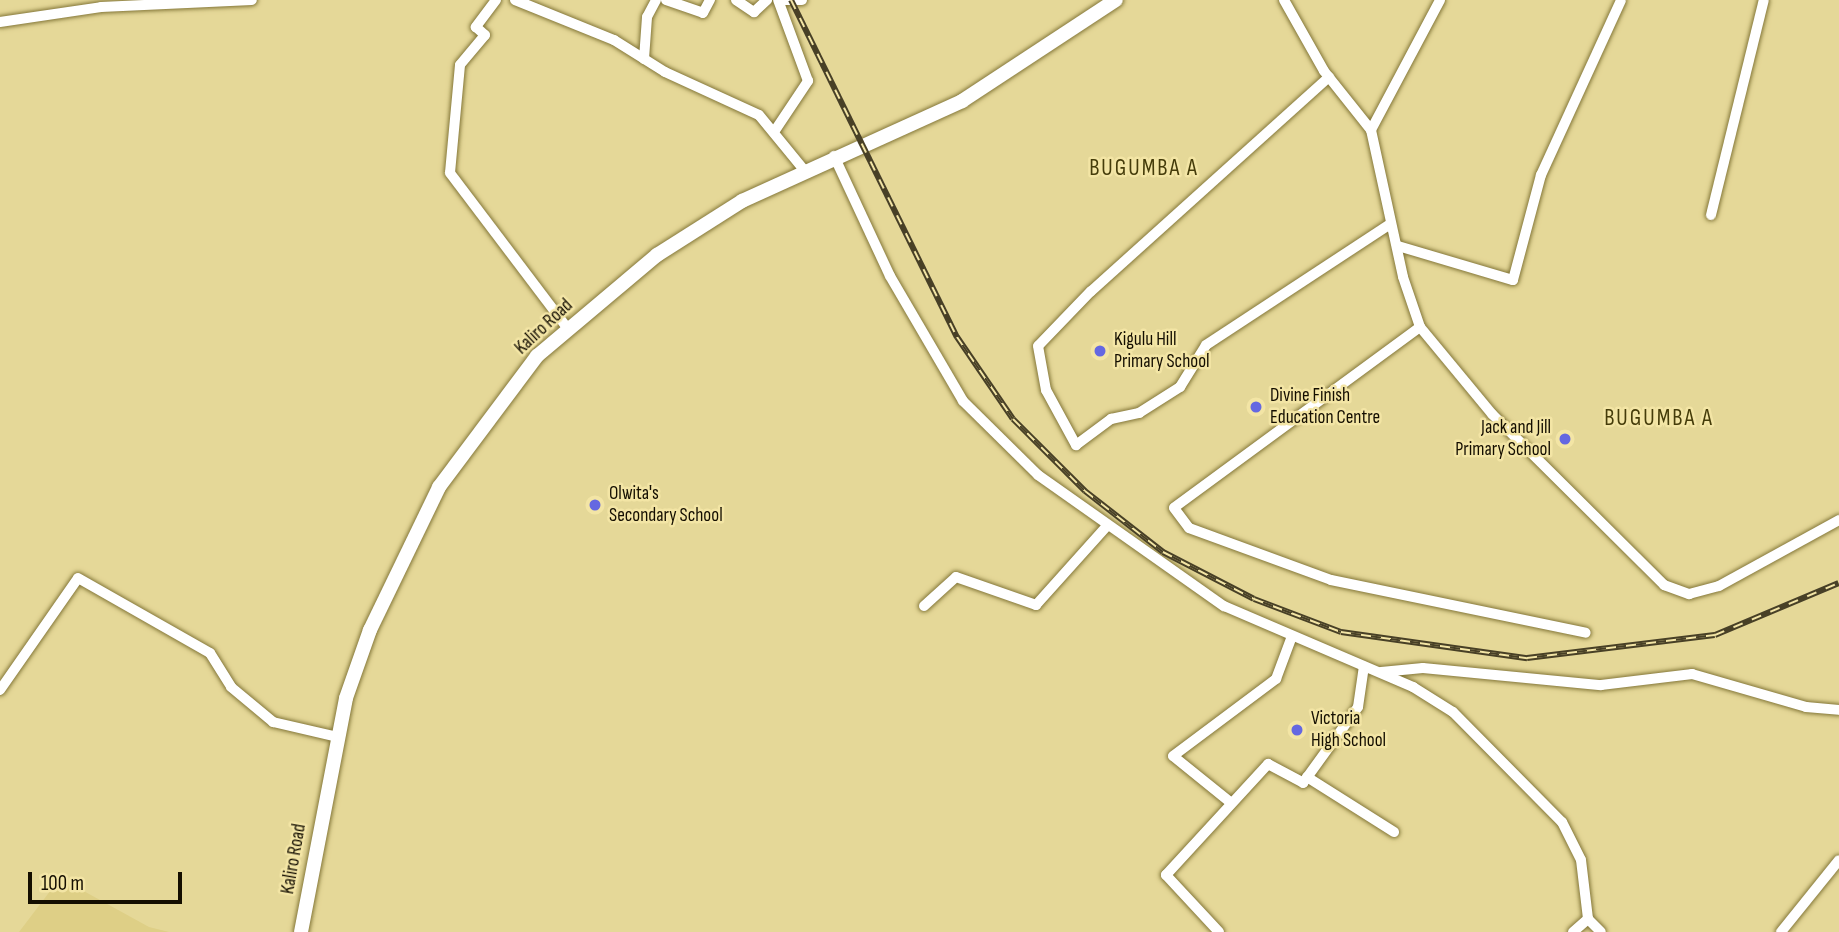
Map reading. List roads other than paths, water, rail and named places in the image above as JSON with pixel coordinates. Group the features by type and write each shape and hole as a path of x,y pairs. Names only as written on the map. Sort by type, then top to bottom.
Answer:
{"main road":[{"name":"Kaliro Road","path":"300,932 338,737 370,630 420,520 487,417 568,329 657,255 804,170 962,101 1116,0"}],"street":[{"path":"0,22 101,7 252,0"},
{"path":"496,0 476,27 485,35 460,65 450,173 568,329"},
{"path":"515,0 579,24 776,129 804,170"},
{"path":"644,59 647,17 656,0"},
{"path":"666,0 703,13 710,0"},
{"path":"736,0 754,12 767,0"},
{"path":"776,129 808,81 780,0 802,0"},
{"path":"1284,0 1329,77 1371,130 1390,224 1420,327 1492,414 1675,593 1719,586 1839,520"},
{"path":"1371,130 1440,0"},
{"path":"1398,246 1513,280 1541,175 1621,0"},
{"path":"1711,215 1764,0"},
{"path":"1329,77 1091,291 1038,346 1046,390 1076,445 1111,419 1139,413 1180,387 1215,339 1390,224"},
{"path":"834,156 890,276 962,401 1038,475 1224,606 1380,672 1453,712 1562,822 1581,860 1588,919 1601,932"},
{"path":"1420,327 1174,508 1189,528 1331,580 1586,633"},
{"path":"924,606 956,577 1036,605 1107,526"},
{"path":"0,690 78,578 210,653 231,687 273,722 338,737"},
{"path":"1230,802 1173,756 1276,679 1292,636"},
{"path":"1219,932 1166,875 1230,802 1268,764 1295,783 1307,777 1357,707 1364,666"},
{"path":"1380,672 1423,668 1614,685 1692,674 1806,707 1839,710"},
{"path":"1307,777 1394,832"},
{"path":"1781,932 1839,860"},
{"path":"1573,932 1588,919"}],"railway":[{"path":"791,0 957,337 1013,419 1085,491 1163,552 1254,599 1341,632 1527,658 1715,635 1839,583"}],"place":[{"name":"Kigulu Hill Primary School","path":"1100,351"},
{"name":"Divine Finish Education Centre","path":"1256,407"},
{"name":"Jack and Jill Primary School","path":"1565,439"},
{"name":"Olwita's Secondary School","path":"595,505"},
{"name":"Victoria High School","path":"1297,730"}],"district":[{"name":"BUGUMBA A","path":"1144,168"},
{"name":"BUGUMBA A","path":"1659,418"}]}
